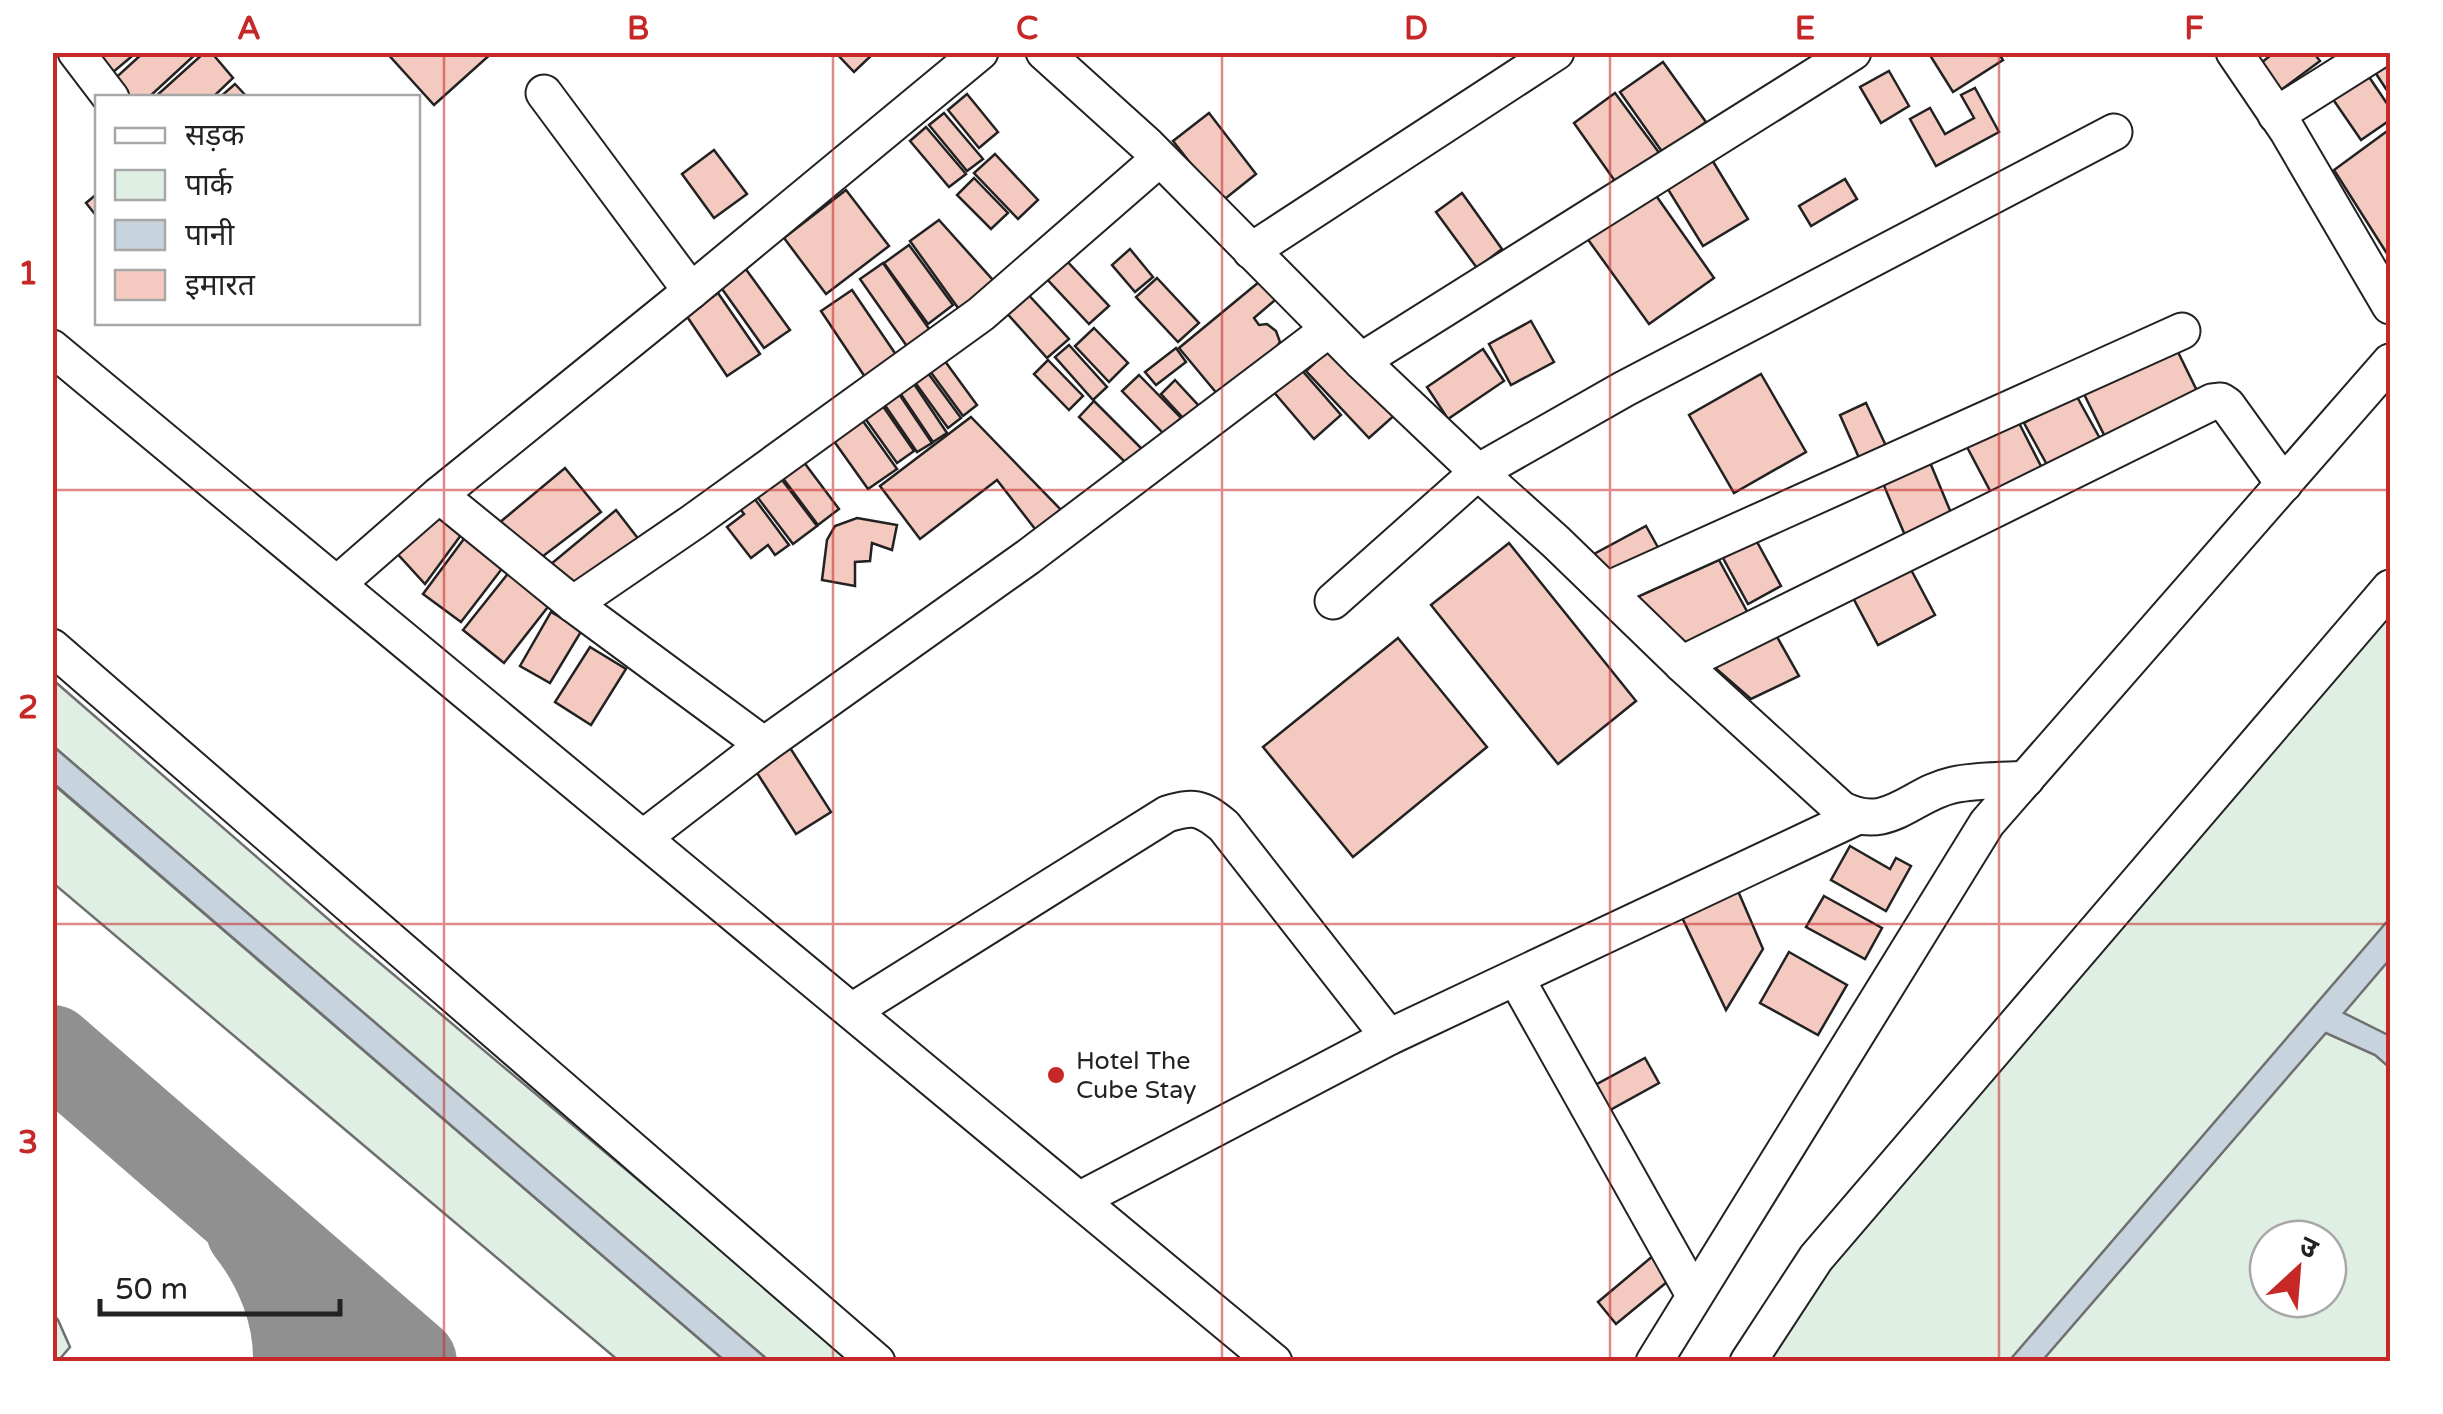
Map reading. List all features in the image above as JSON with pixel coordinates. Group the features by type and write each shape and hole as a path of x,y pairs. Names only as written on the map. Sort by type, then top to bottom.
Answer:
{"street":[{"path":"76,52 109,95"},
{"path":"337,584 439,495 980,52"},
{"path":"1044,52 1160,158 1360,362 1841,809 1870,818 1888,814 1949,786 2026,779"},
{"path":"1251,251 1556,52"},
{"path":"1360,362 1852,52"},
{"path":"2234,52 2390,306"},
{"path":"2276,115 2376,52"},
{"path":"544,92 691,291"},
{"path":"1333,601 1478,472 1624,389 2114,132"},
{"path":"573,604 965,326 1160,158"},
{"path":"643,838 764,744 1028,557 1328,330"},
{"path":"1607,590 2182,331"},
{"path":"52,348 1274,1362"},
{"path":"1654,1362 1987,823 2390,362"},
{"path":"1682,664 2212,402 2227,404 2284,484"},
{"path":"439,495 573,604 764,744"},
{"path":"1748,1362 1816,1258 2390,588"},
{"path":"52,648 877,1362"},
{"path":"852,1011 1167,814 1189,808 1208,812 1224,826 1390,1037"},
{"path":"1079,1200 1390,1037 1856,816"},
{"path":"1516,978 1694,1296"}],"green space":[{"path":"2390,614 2390,1361 1764,1362 1831,1262"},
{"path":"52,679 350,938 854,1361 769,1361 53,746"},
{"path":"52,783 725,1361 619,1361 53,883"},
{"path":"53,1314 70,1347 58,1361 53,1361"}],"water":[{"path":"53,746 769,1361 725,1361 53,783"},
{"path":"2390,918 2390,959 2344,1013 2390,1036 2390,1068 2375,1055 2326,1033 2042,1361 2009,1361"}],"building":[{"path":"84,52 137,52 106,78"},
{"path":"144,52 198,52 151,95 120,95 110,83"},
{"path":"205,52 211,52 233,78 215,95 157,95"},
{"path":"386,52 493,52 434,105"},
{"path":"835,52 875,52 854,72"},
{"path":"1928,52 1998,52 2003,60 1953,92"},
{"path":"2275,52 2313,52 2320,61 2277,93 2257,66"},
{"path":"2390,52 2390,95 2371,66"},
{"path":"1663,62 1706,122 1663,153 1620,92"},
{"path":"2363,68 2390,108 2390,120 2361,140 2328,92"},
{"path":"1889,71 1909,106 1881,123 1860,87"},
{"path":"235,84 245,95 222,95"},
{"path":"1975,88 1999,132 1936,166 1910,119 1930,108 1945,134 1974,118 1961,95"},
{"path":"1615,93 1660,154 1617,184 1574,123"},
{"path":"967,94 998,132 979,148 948,110"},
{"path":"944,113 983,159 967,171 929,125"},
{"path":"1209,113 1256,174 1221,202 1173,141"},
{"path":"926,127 966,174 949,187 910,141"},
{"path":"2390,129 2390,247 2386,252 2334,170"},
{"path":"714,150 747,194 714,218 682,174"},
{"path":"1706,150 1748,219 1703,246 1661,178"},
{"path":"995,154 1038,200 1018,219 974,173"},
{"path":"974,178 1008,213 991,229 957,195"},
{"path":"1845,179 1857,199 1811,226 1799,206"},
{"path":"1650,187 1714,278 1649,324 1584,234"},
{"path":"846,190 889,246 826,294 784,238"},
{"path":"1462,193 1502,249 1477,268 1436,212"},
{"path":"95,196 95,214 86,203"},
{"path":"939,220 1001,289 961,312 910,241"},
{"path":"909,245 953,305 928,324 884,263"},
{"path":"1130,249 1153,277 1135,292 1112,265"},
{"path":"1065,259 1109,306 1089,324 1045,277"},
{"path":"883,263 934,336 911,352 860,279"},
{"path":"745,268 790,330 764,348 720,286"},
{"path":"1265,277 1281,295 1254,318 1259,325 1267,324 1276,331 1280,342 1267,361 1219,396 1179,348"},
{"path":"1157,278 1199,323 1178,342 1136,297"},
{"path":"852,290 901,362 869,383 821,311"},
{"path":"1025,291 1069,339 1047,358 1004,310"},
{"path":"718,293 760,354 727,376 686,315"},
{"path":"1531,321 1554,362 1511,385 1489,344"},
{"path":"1094,328 1128,363 1109,382 1075,346"},
{"path":"1069,345 1107,387 1093,400 1055,357"},
{"path":"1334,345 1397,413 1369,438 1306,371"},
{"path":"1176,348 1186,362 1156,385 1145,372"},
{"path":"2176,348 2202,401 2110,447 2084,394"},
{"path":"1483,349 1504,381 1448,419 1427,387"},
{"path":"939,353 977,405 963,416 924,363"},
{"path":"1048,360 1083,396 1069,410 1034,374"},
{"path":"922,365 961,418 948,428 909,374"},
{"path":"1299,367 1341,415 1314,439 1272,390"},
{"path":"1761,374 1806,452 1734,493 1689,415"},
{"path":"1139,375 1181,418 1164,434 1122,391"},
{"path":"910,378 947,433 933,442 896,387"},
{"path":"1175,380 1199,406 1184,419 1161,394"},
{"path":"895,388 932,443 917,452 880,398"},
{"path":"2076,395 2103,444 2051,472 2024,423"},
{"path":"1094,401 1144,451 1129,466 1079,417"},
{"path":"880,402 914,451 897,463 862,414"},
{"path":"1866,403 1887,448 1860,460 1840,415"},
{"path":"860,417 897,469 868,489 831,437"},
{"path":"971,417 1065,514 1039,534 997,480 920,539 880,486"},
{"path":"2018,421 2046,476 1996,502 1967,447"},
{"path":"800,457 839,509 818,525 779,473"},
{"path":"1929,460 1954,520 1907,540 1882,481"},
{"path":"565,468 601,512 534,563 493,528"},
{"path":"776,472 817,526 793,544 752,490"},
{"path":"751,494 789,545 775,555 768,545 751,558 727,527 744,514 737,505"},
{"path":"442,503 464,531 425,584 393,549"},
{"path":"616,510 640,541 571,593 545,569"},
{"path":"857,518 897,525 892,550 872,543 870,561 855,562 855,586 822,580 827,540 835,526"},
{"path":"1646,526 1664,558 1612,587 1594,554"},
{"path":"472,528 511,557 461,622 423,594"},
{"path":"1756,540 1781,586 1748,604 1723,558"},
{"path":"1509,543 1636,701 1558,764 1431,605"},
{"path":"1719,560 1749,615 1692,648 1635,598"},
{"path":"1908,564 1935,615 1878,645 1851,594"},
{"path":"510,571 551,603 504,663 463,630"},
{"path":"551,612 582,630 550,683 520,666"},
{"path":"1772,628 1799,676 1751,699 1705,659"},
{"path":"1398,638 1487,747 1353,857 1263,747"},
{"path":"590,647 626,669 591,725 555,702"},
{"path":"787,743 831,812 796,834 752,765"},
{"path":"1850,846 1890,869 1896,858 1911,866 1886,911 1831,880"},
{"path":"1735,884 1763,949 1726,1010 1679,911"},
{"path":"1824,896 1882,928 1865,959 1806,927"},
{"path":"1789,952 1847,985 1818,1035 1760,1003"},
{"path":"1645,1058 1659,1083 1601,1115 1586,1090"},
{"path":"1654,1255 1673,1277 1616,1324 1598,1302"}],"taxiway":[{"path":"52,1049 413,1362"},
{"path":"250,1230 270,1259 285,1292 294,1326 297,1362"}],"place":[{"name":"Hotel The Cube Stay","path":"1056,1075"}]}
